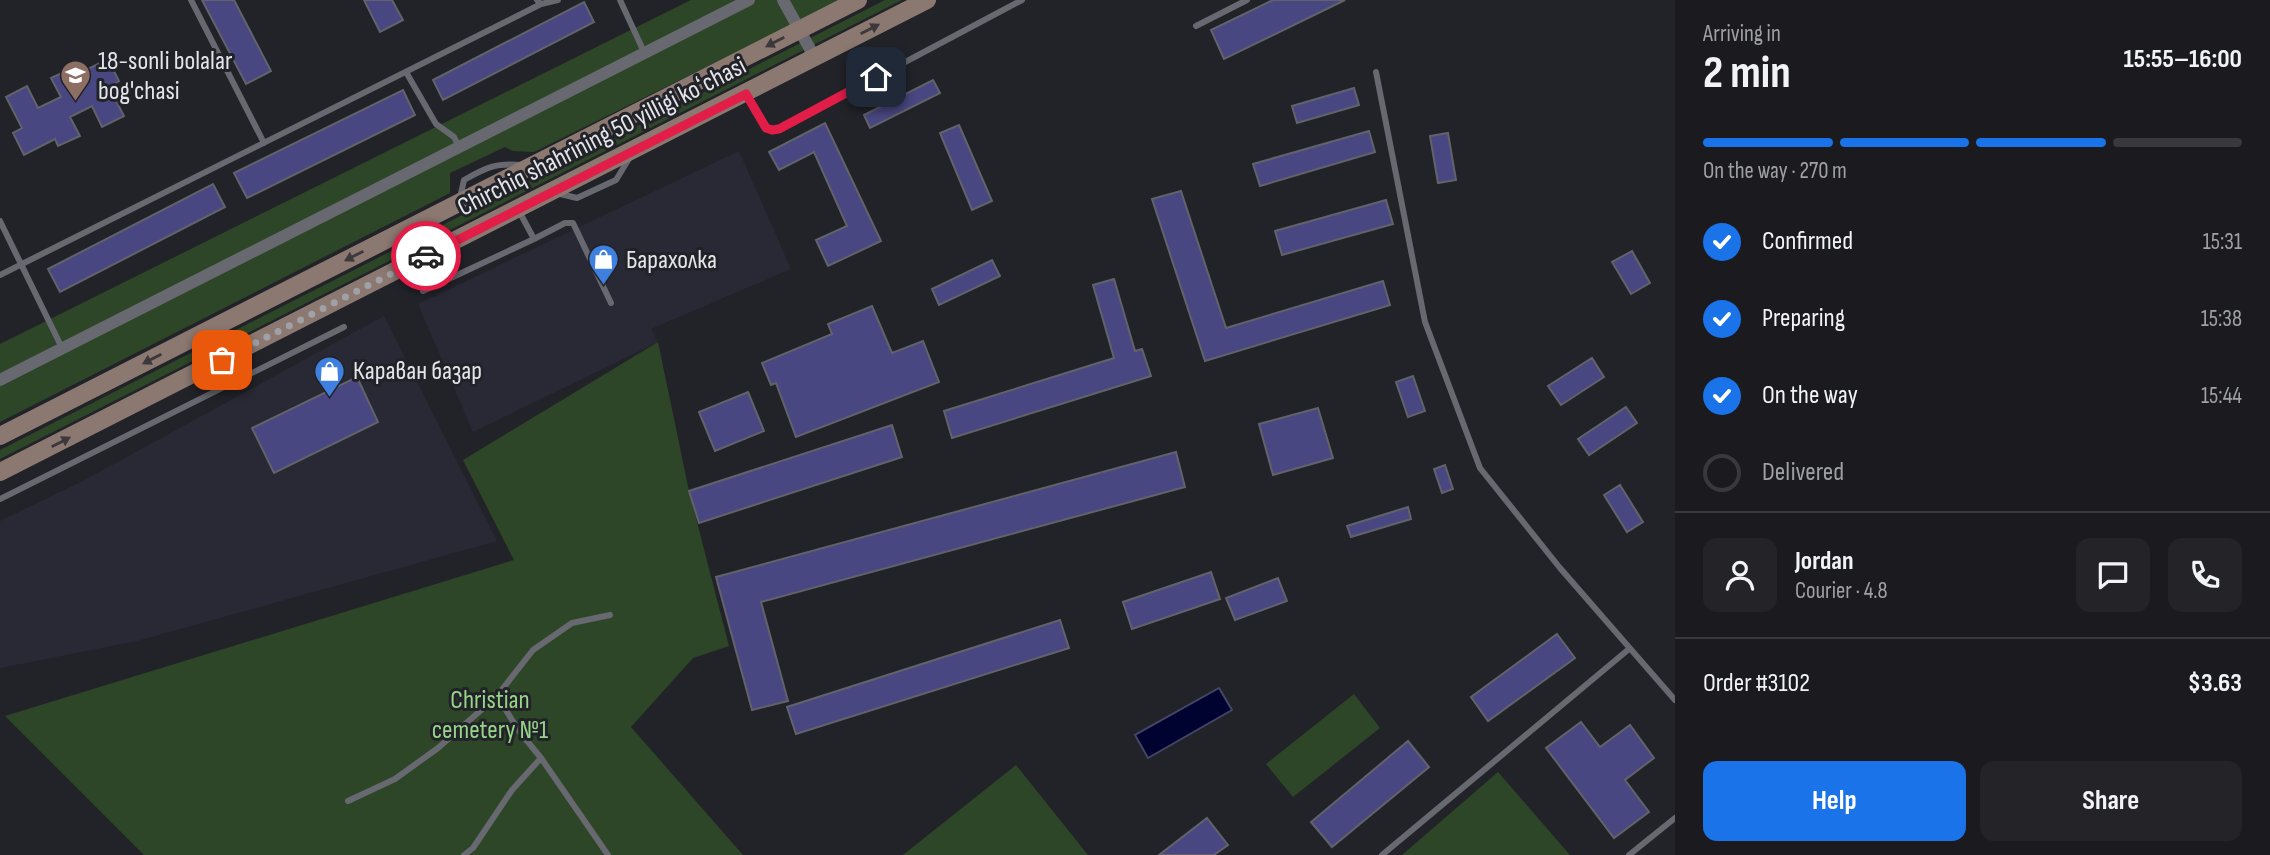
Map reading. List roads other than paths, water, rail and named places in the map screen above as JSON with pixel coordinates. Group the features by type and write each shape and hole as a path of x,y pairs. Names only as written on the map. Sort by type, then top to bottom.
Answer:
{"main road":[{"name":"Chirchiq shahrining 50 yilligi koʻchasi","path":"0,436 858,0"},
{"name":"Chirchiq shahrining 50 yilligi koʻchasi","path":"0,472 927,0"}],"street":[{"path":"0,380 749,0"},
{"path":"783,0 815,58"}],"lane":[{"path":"191,0 264,143"},
{"path":"0,275 406,72 539,2 558,0"},
{"path":"620,0 645,54"},
{"path":"746,94 766,128 779,129 1022,0"},
{"path":"1196,26 1247,0"},
{"path":"406,72 436,124 454,137 459,147"},
{"path":"1376,72 1425,322 1480,468 1560,568 1675,700"},
{"path":"518,209 534,239"},
{"path":"0,221 62,348"},
{"path":"423,291 565,222 573,223 611,303"},
{"path":"0,499 345,327"},
{"path":"348,800 395,779 438,748 497,696 533,650 572,623 610,615"},
{"path":"1382,855 1629,649"},
{"path":"497,696 519,732 541,758 608,855"},
{"path":"464,855 473,848 512,790 541,758"},
{"path":"1629,855 1675,818"}],"water":[{"path":"1219,688 1232,710 1148,758 1135,735"}],"place":[{"name":"18-sonli bolalar bog'chasi","path":"75,103"},
{"name":"Барахолка","path":"603,287"},
{"name":"Караван базар","path":"330,398"}],"park label":[{"name":"Christian cemetery №1","path":"490,715"}]}
